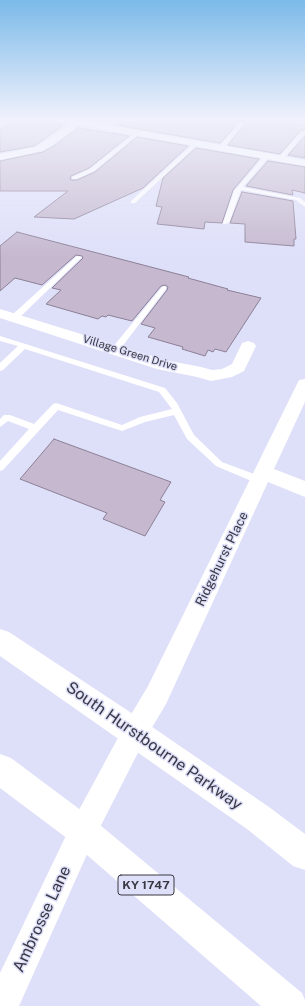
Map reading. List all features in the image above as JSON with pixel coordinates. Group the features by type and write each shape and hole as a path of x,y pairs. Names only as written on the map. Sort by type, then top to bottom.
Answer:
{"main road":[{"name":"South Hurstbourne Parkway","path":"0,641 135,732 258,818 305,854"},
{"name":"KY 1747","path":"0,769 83,831 289,1006"}],"street":[{"name":"Village Green Drive","path":"7,315 163,365 201,372 211,376 226,373 238,367 248,346"},
{"name":"Ridgehurst Place","path":"83,831 135,732 157,694 305,384"},
{"path":"261,476 305,489"},
{"name":"Ambrosse Lane","path":"2,1006 83,831"}],"lane":[{"path":"74,178 92,170 98,165"},
{"path":"133,202 174,165"},
{"path":"226,223 240,188 259,165"},
{"path":"240,188 298,199 305,205"},
{"path":"7,315 79,257"},
{"path":"115,350 164,288"},
{"path":"0,338 162,390 173,403 190,437 219,464 261,476"},
{"path":"0,368 23,346"},
{"path":"0,467 56,406 122,428 143,419 177,411"},
{"path":"0,424 3,415 35,428"}],"building":[{"path":"0,165 93,165 71,176 70,179 77,180 95,172 103,165 168,165 143,188 74,219 34,217 68,191 0,191"},
{"path":"177,165 254,165 233,190 222,223 205,222 204,229 157,224 162,207 156,206 163,178"},
{"path":"265,165 292,165 305,167 305,193 292,190 293,195 246,186"},
{"path":"242,192 293,201 296,239 294,239 294,246 245,242 245,224 230,223"},
{"path":"17,232 189,277 188,278 228,289 227,290 261,298 226,352 215,349 213,352 208,350 205,356 182,349 183,347 148,337 155,328 141,324 167,290 168,287 165,285 161,286 132,321 108,315 106,317 102,316 98,319 46,304 61,290 52,288 83,258 82,256 76,255 42,285 15,278 0,291 0,246"},
{"path":"54,439 171,482 160,500 165,502 145,536 103,519 107,513 20,479"}]}
